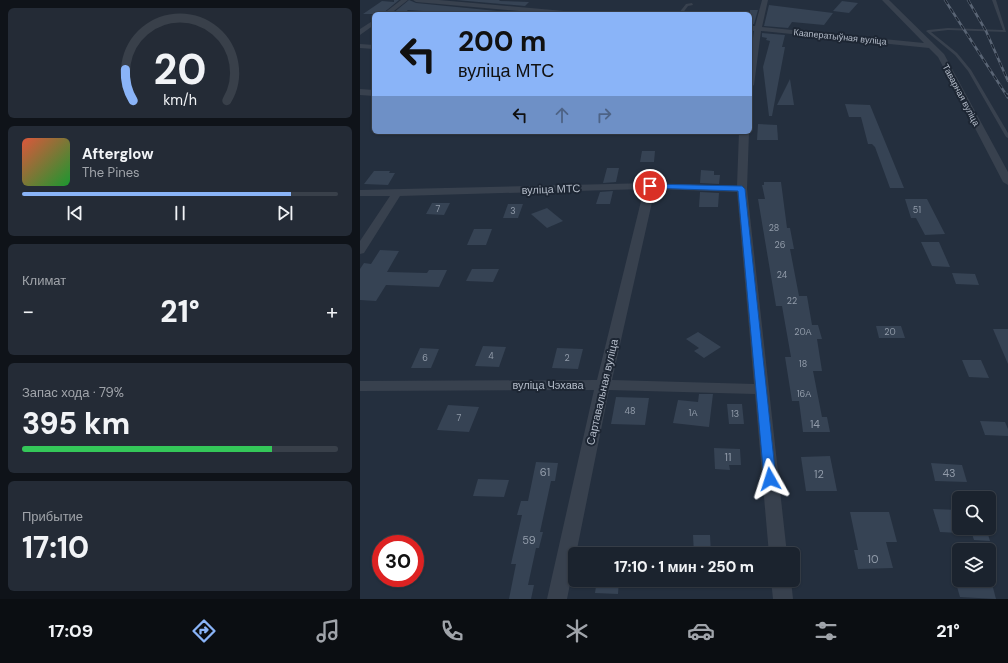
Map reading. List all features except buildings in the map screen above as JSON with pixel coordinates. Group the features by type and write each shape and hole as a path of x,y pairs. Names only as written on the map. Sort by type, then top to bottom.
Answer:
{"street":[{"path":"389,12 405,0"},
{"path":"416,0 552,12"},
{"path":"752,58 754,29 765,0"},
{"name":"Таварная вуліца","path":"885,0 940,56 1008,182"},
{"path":"360,32 372,23"},
{"name":"Кааператыўная вуліца","path":"754,29 929,46"},
{"path":"360,46 372,47"},
{"path":"360,92 372,93"},
{"path":"744,134 742,189 777,547"},
{"name":"вуліца МТС","path":"360,193 650,186 742,189"},
{"name":"Сартавальная вуліца","path":"557,599 603,385 650,186"},
{"path":"360,250 397,193"},
{"name":"вуліца Чэхава","path":"360,386 603,385 761,389"},
{"path":"782,587 783,599"}],"lane":[{"path":"994,0 1005,31 948,29 928,31 956,54 970,71 1008,137"},
{"path":"682,12 687,5 692,4"}],"railway":[{"path":"945,0 1007,96"},
{"path":"968,0 986,31 1008,81"}],"route":[{"path":"650,186 742,189 770,479"}]}
